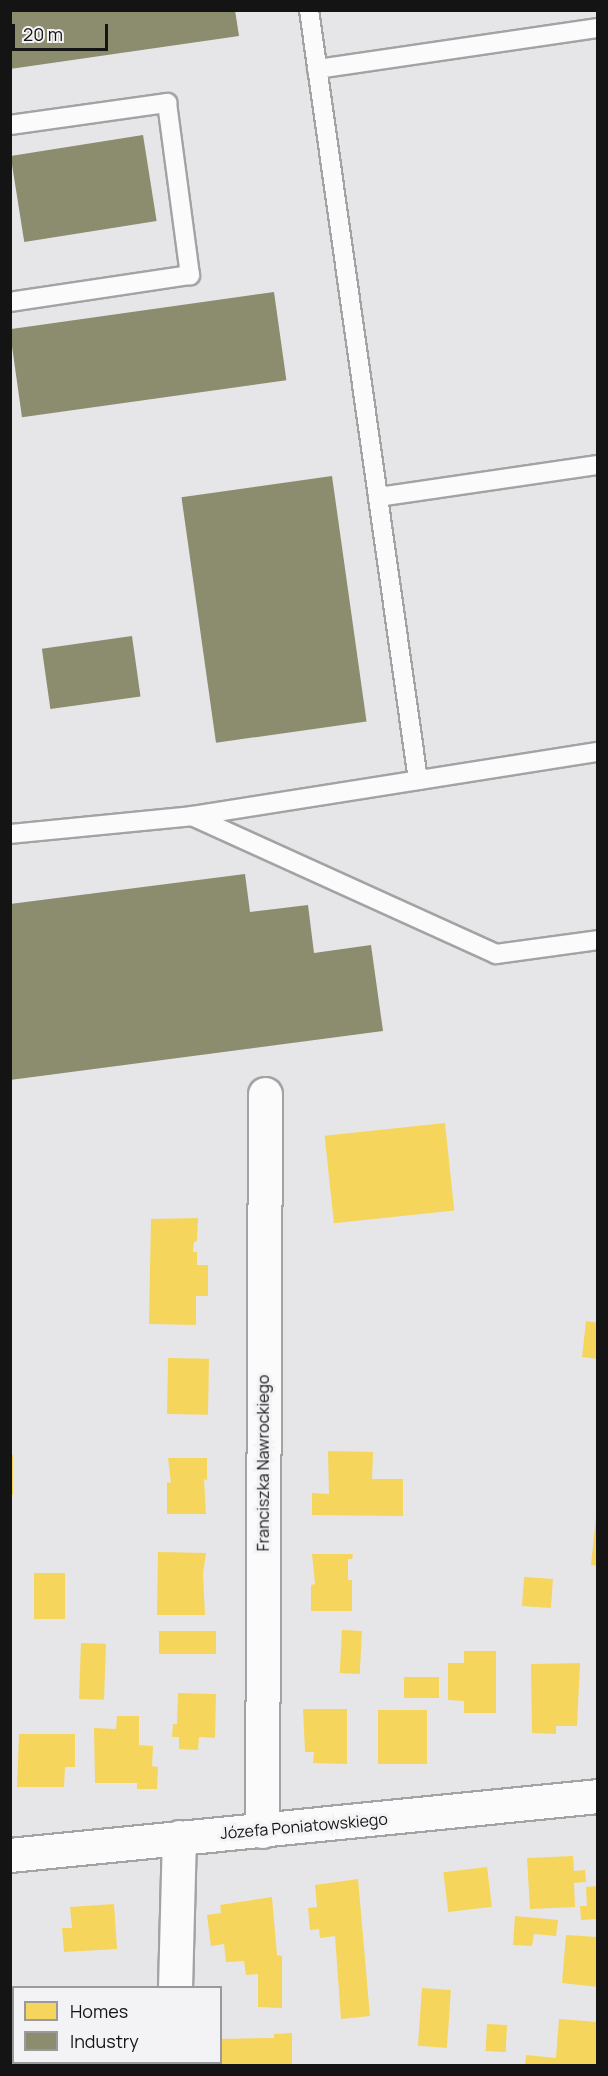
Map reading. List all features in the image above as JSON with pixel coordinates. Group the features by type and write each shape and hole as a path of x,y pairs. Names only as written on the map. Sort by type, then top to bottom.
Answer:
{"street":[{"name":"Franciszka Nawrockiego","path":"262,1831 265,1094"},
{"name":"Józefa Poniatowskiego","path":"10,1855 597,1796"},
{"path":"176,1986 178,1837"}],"lane":[{"path":"309,10 418,780"},
{"path":"317,69 597,28"},
{"path":"10,125 167,103 190,275 10,302"},
{"path":"378,497 597,465"},
{"path":"10,834 192,816 597,752"},
{"path":"192,816 496,954 597,940"}],"building: Homes":[{"path":"445,1123 454,1211 334,1223 325,1136"},
{"path":"198,1218 197,1241 194,1242 193,1252 197,1252 197,1265 208,1265 208,1296 196,1296 196,1325 149,1324 151,1219"},
{"path":"586,1321 598,1323 598,1359 582,1357"},
{"path":"168,1358 209,1359 208,1415 167,1414"},
{"path":"328,1451 373,1452 372,1479 403,1479 403,1516 312,1515 312,1493 329,1494"},
{"path":"10,1455 13,1455 13,1495 10,1495"},
{"path":"168,1458 207,1458 207,1480 204,1479 206,1514 167,1514 167,1482 171,1483"},
{"path":"596,1517 598,1517 598,1566 591,1565"},
{"path":"158,1552 206,1553 203,1574 205,1615 157,1615"},
{"path":"312,1554 353,1554 352,1559 348,1559 348,1580 352,1580 352,1611 311,1611 311,1585 315,1584"},
{"path":"34,1573 65,1573 65,1619 34,1619"},
{"path":"524,1577 553,1579 551,1608 522,1606"},
{"path":"342,1630 362,1631 360,1674 340,1673"},
{"path":"159,1631 216,1631 216,1654 159,1654"},
{"path":"81,1643 106,1644 104,1700 79,1699"},
{"path":"464,1651 496,1651 496,1713 464,1713 464,1701 448,1700 448,1663 464,1663"},
{"path":"580,1663 577,1726 556,1726 556,1734 532,1733 531,1664"},
{"path":"404,1677 439,1677 439,1698 404,1698"},
{"path":"178,1693 216,1694 215,1738 199,1737 198,1750 179,1749 179,1737 172,1737 173,1724 177,1724"},
{"path":"303,1709 347,1709 347,1764 313,1763 314,1752 305,1752"},
{"path":"378,1710 427,1710 427,1764 378,1764"},
{"path":"117,1716 139,1716 139,1745 153,1746 152,1766 158,1767 157,1789 137,1789 137,1783 95,1783 94,1728 116,1729"},
{"path":"19,1734 75,1734 75,1767 65,1767 64,1787 17,1787"},
{"path":"573,1856 574,1871 585,1870 586,1882 574,1883 575,1907 530,1909 527,1858"},
{"path":"487,1867 492,1907 448,1912 443,1872"},
{"path":"358,1879 370,2016 341,2019 335,1936 320,1938 319,1929 310,1930 308,1908 317,1907 315,1885"},
{"path":"598,1886 598,1919 581,1920 580,1906 587,1906 586,1887"},
{"path":"272,1897 277,1955 282,1956 282,2008 258,2007 258,1974 246,1975 244,1961 226,1962 224,1944 211,1946 207,1915 221,1913 220,1905"},
{"path":"114,1904 117,1949 64,1952 62,1928 72,1928 70,1907"},
{"path":"515,1916 558,1920 556,1936 534,1934 532,1946 513,1945"},
{"path":"566,1935 598,1937 598,1987 562,1983"},
{"path":"422,1988 451,1990 447,2048 418,2046"},
{"path":"559,2019 598,2022 598,2066 525,2066 526,2055 556,2058"},
{"path":"487,2024 507,2025 506,2052 486,2051"},
{"path":"292,2033 292,2066 219,2066 222,2064 222,2039 274,2038 274,2034"},
{"path":"72,2064 131,2064 131,2066 72,2066"}],"building: Industry":[{"path":"10,10 235,10 239,36 10,69"},
{"path":"143,135 157,221 24,242 11,156"},
{"path":"274,292 286,380 22,417 10,329"},
{"path":"332,476 367,722 216,743 181,497"},
{"path":"132,636 140,696 50,709 42,649"},
{"path":"245,874 250,912 308,905 314,953 371,945 383,1031 10,1080 10,904"}]}
